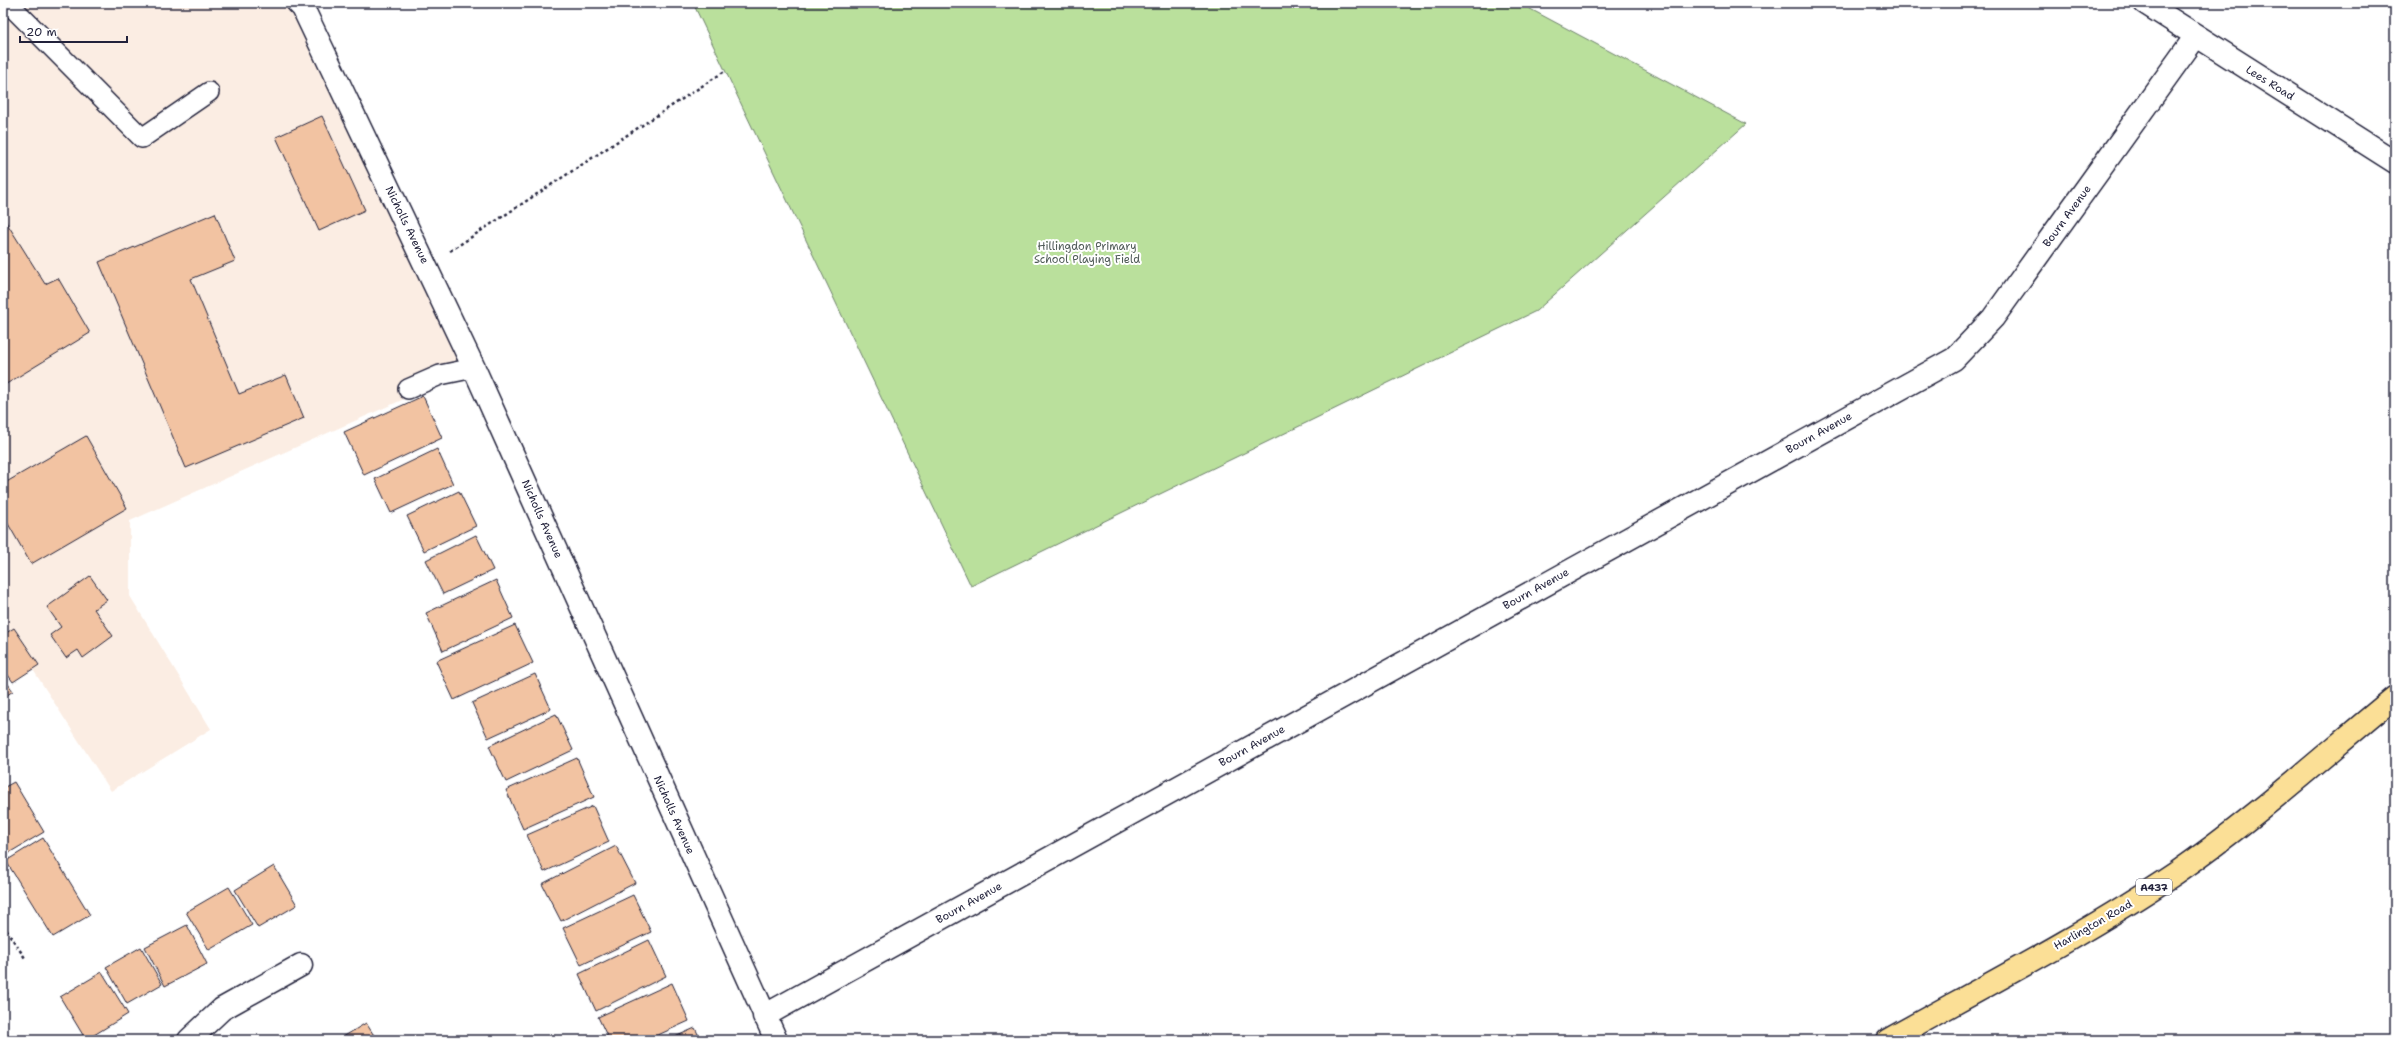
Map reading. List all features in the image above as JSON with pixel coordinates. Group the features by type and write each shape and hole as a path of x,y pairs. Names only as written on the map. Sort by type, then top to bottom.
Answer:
{"main road":[{"name":"Harlington Road","path":"1888,1040 2091,927 2178,872 2218,843 2395,697"}],"street":[{"name":"Nicholls Avenue","path":"298,3 303,8 474,368 776,1040"},
{"name":"Lees Road","path":"2144,3 2395,162"},
{"name":"Bourn Avenue","path":"764,1016 1954,358 1993,318 2196,36"},
{"path":"189,1040 222,1009 301,964"}],"lane":[{"path":"8,3 142,138 209,92"},
{"path":"408,389 440,375 474,368"}],"path":[{"path":"426,266 725,71"},
{"path":"3,924 25,958"}],"shaded area":[{"path":"3,3 308,3 474,368 130,521 130,596 211,729 111,791 3,623"}],"green space":[{"name":"Hillingdon Primary School Playing Field","path":"693,3 1519,3 1746,124 1536,311 971,586"}],"building":[{"path":"322,116 365,210 319,231 276,137"},
{"path":"215,213 235,261 191,279 239,394 286,375 304,418 186,468 99,262"},
{"path":"3,217 45,284 58,278 90,333 3,386"},
{"path":"423,396 442,438 364,475 344,432"},
{"path":"86,436 127,508 31,564 3,515 3,484"},
{"path":"437,449 453,484 391,513 375,479"},
{"path":"459,491 476,526 424,551 407,516"},
{"path":"476,535 493,570 443,594 426,560"},
{"path":"90,576 107,600 94,609 113,636 83,658 78,650 66,658 50,635 61,627 47,607"},
{"path":"496,580 513,618 443,651 426,613"},
{"path":"515,625 533,663 454,700 436,661"},
{"path":"14,628 39,665 13,682 3,668 3,635"},
{"path":"535,674 551,709 488,738 472,703"},
{"path":"3,677 13,691 3,698"},
{"path":"556,714 573,750 506,782 489,746"},
{"path":"577,758 594,797 523,829 506,790"},
{"path":"14,782 44,832 7,854 3,847 3,788"},
{"path":"593,806 609,842 544,872 527,835"},
{"path":"2395,834 2395,843 2391,838"},
{"path":"43,838 90,915 53,937 6,861"},
{"path":"616,846 635,883 561,921 542,884"},
{"path":"274,866 297,905 258,928 235,890"},
{"path":"2395,868 2395,877 2391,871"},
{"path":"229,887 252,925 209,950 186,912"},
{"path":"633,895 651,932 581,965 563,928"},
{"path":"187,925 207,964 165,986 145,947"},
{"path":"649,940 666,976 596,1011 579,974"},
{"path":"141,947 162,984 127,1004 106,967"},
{"path":"102,972 128,1014 86,1040 60,997"},
{"path":"672,983 689,1021 647,1040 609,1040 598,1017"},
{"path":"366,1023 377,1040 338,1040"},
{"path":"695,1028 701,1040 668,1040"}]}
